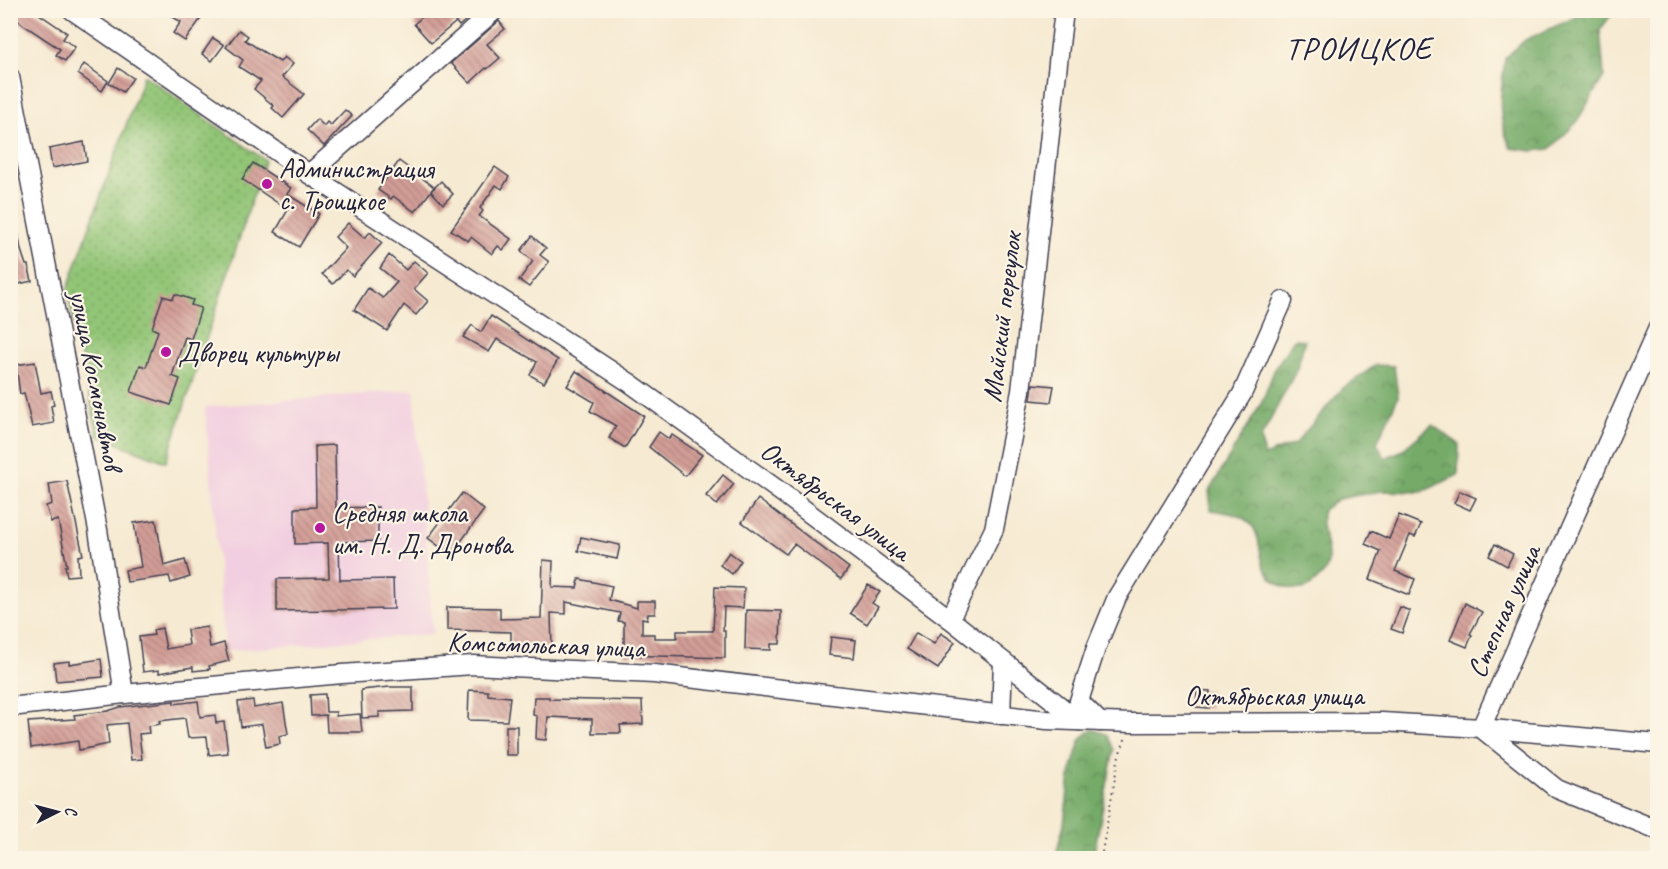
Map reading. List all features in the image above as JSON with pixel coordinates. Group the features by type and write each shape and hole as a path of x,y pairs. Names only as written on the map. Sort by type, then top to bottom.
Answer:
{"street":[{"name":"Октябрьская улица","path":"72,10 309,174 630,383 785,495 950,619 1079,721 1132,723 1382,722 1481,728 1658,744"},
{"path":"309,174 495,10"},
{"name":"Майский переулок","path":"950,619 994,529 1021,391 1064,10"},
{"name":"улица Космонавтов","path":"10,77 98,530 124,694"},
{"path":"1061,707 1078,700 1117,597 1242,394 1283,300"},
{"name":"Степная улица","path":"1481,728 1658,328"},
{"path":"1001,715 1004,661"},
{"name":"Комсомольская улица","path":"10,707 342,674 473,665 654,674 1001,715 1079,721"},
{"path":"1078,700 1100,722"},
{"path":"1481,728 1557,789 1658,830"}],"path":[{"path":"1101,858 1119,755 1132,723"}],"shaded area":[{"name":"Средняя школа им. Н. Д. Дронова","path":"414,390 433,634 225,651 205,407"}],"green space":[{"path":"1578,11 1614,11 1600,30 1604,76 1576,123 1550,149 1532,151 1511,148 1503,125 1500,104 1505,58 1525,40 1576,17"},
{"path":"144,75 265,160 166,462 98,436 67,290"},
{"path":"1294,339 1305,340 1297,369 1261,438 1264,456 1295,444 1343,388 1376,365 1394,366 1398,397 1377,443 1385,458 1401,451 1432,425 1459,444 1458,475 1422,492 1381,491 1338,499 1323,510 1322,525 1328,555 1326,570 1311,585 1290,589 1277,583 1267,572 1261,556 1258,537 1249,522 1239,516 1211,510 1209,491 1262,402 1275,368"},
{"path":"1091,729 1107,734 1114,749 1093,858 1055,858 1064,824 1070,775 1080,741"}],"building":[{"path":"10,10 33,10 67,33 63,39 75,47 65,61 56,55 60,49 25,26 10,14"},
{"path":"162,10 207,10 185,41 173,33 181,22"},
{"path":"430,10 470,10 473,14 459,26 456,22 431,43 414,24"},
{"path":"499,21 505,29 487,44 500,58 470,83 451,63"},
{"path":"239,30 248,36 245,40 265,53 280,62 284,57 293,64 282,77 304,94 283,118 272,108 274,106 254,89 261,81 239,67 243,60 226,47"},
{"path":"213,38 224,45 212,61 202,54"},
{"path":"84,64 108,81 102,91 78,74"},
{"path":"118,68 133,78 123,92 109,83"},
{"path":"345,110 352,116 324,146 307,130 317,119 324,126 327,122 331,125"},
{"path":"84,142 87,161 52,168 49,149"},
{"path":"399,161 434,187 415,212 393,196 391,199 378,190"},
{"path":"253,163 291,188 287,194 319,214 299,247 275,232 288,210 242,179"},
{"path":"495,167 509,177 502,189 496,185 480,208 483,211 479,216 511,239 503,250 498,246 492,254 471,237 468,241 451,230"},
{"path":"441,181 453,194 443,204 431,191"},
{"path":"10,220 16,220 21,250 32,281 10,286"},
{"path":"348,223 365,238 370,232 382,243 353,276 346,270 333,284 322,274 346,248 335,237"},
{"path":"532,236 546,248 540,255 549,262 529,287 519,280 533,261 521,251"},
{"path":"389,255 406,270 414,261 428,273 414,289 428,301 416,315 404,305 387,331 354,310 368,288 383,298 397,282 380,268"},
{"name":"Дворец культуры","path":"175,294 193,300 191,305 201,308 191,339 185,337 172,376 180,379 171,405 131,392 140,365 146,367 158,331 152,328 163,296 173,299"},
{"path":"491,316 558,360 544,383 530,375 537,362 497,339 489,352 463,337 472,325 481,332"},
{"path":"35,362 41,393 51,391 54,423 32,427 24,393 20,394 16,365"},
{"path":"576,371 644,416 625,448 609,438 616,426 590,411 594,402 567,386"},
{"path":"1033,384 1054,386 1051,402 1031,400"},
{"path":"659,432 669,439 672,435 702,455 685,476 649,447"},
{"path":"335,445 336,508 378,507 378,541 339,542 340,580 393,579 394,609 277,611 277,579 329,578 328,543 295,544 295,508 316,507 315,446"},
{"path":"723,475 734,484 717,505 706,496"},
{"path":"67,481 83,555 78,556 79,575 67,576 58,520 51,522 46,506 52,504 49,484"},
{"path":"1460,491 1476,498 1470,510 1454,503"},
{"path":"462,493 484,510 451,555 428,538"},
{"path":"758,499 849,568 841,579 794,544 786,554 742,522"},
{"path":"1399,515 1421,524 1415,537 1410,535 1395,571 1415,579 1409,595 1370,579 1381,551 1365,544 1371,531 1389,539"},
{"path":"156,520 164,566 185,560 190,577 171,583 169,576 127,582 125,570 141,567 134,523"},
{"path":"581,537 620,545 617,559 578,551"},
{"path":"1495,544 1513,554 1507,566 1489,556"},
{"path":"729,552 741,561 732,574 720,565"},
{"path":"543,560 553,561 552,587 577,588 579,579 612,586 609,600 637,608 637,601 655,601 655,614 648,614 647,619 642,618 642,634 654,634 654,638 677,638 677,631 713,631 715,587 744,588 743,608 724,607 725,658 624,655 624,622 618,621 620,613 566,602 566,614 551,613 552,649 511,650 511,632 447,630 447,607 500,608 500,619 541,618"},
{"path":"868,585 880,592 872,603 878,607 867,624 850,613"},
{"path":"1465,603 1482,612 1470,634 1472,635 1467,647 1450,640"},
{"path":"1400,607 1410,611 1402,633 1391,629"},
{"path":"746,610 781,611 780,644 771,644 771,650 745,649"},
{"path":"207,627 210,647 224,643 229,661 209,666 210,669 193,671 193,667 159,673 159,670 143,672 139,637 154,635 153,630 162,628 166,649 189,645 187,630"},
{"path":"916,633 934,644 941,633 955,642 938,669 907,649"},
{"path":"831,637 856,640 854,658 829,655"},
{"path":"101,659 103,677 56,681 54,663 69,661 69,664"},
{"path":"413,687 413,711 379,712 379,717 362,718 361,690"},
{"path":"469,690 488,691 488,695 510,697 507,721 468,720"},
{"path":"1197,690 1210,691 1209,708 1196,707"},
{"path":"325,694 326,712 336,712 336,716 360,714 362,732 327,732 326,715 311,716 310,695"},
{"path":"534,697 642,701 643,724 620,725 621,733 592,733 592,719 548,717 546,740 536,739 537,716 533,715"},
{"path":"253,700 254,708 283,703 288,734 279,736 280,744 266,747 262,724 241,727 238,702"},
{"path":"174,701 174,704 198,701 200,717 215,715 216,723 224,722 228,753 209,755 207,737 188,738 185,718 159,721 160,724 148,726 149,733 139,734 142,759 131,760 127,723 107,725 109,744 79,750 78,741 31,748 28,722 75,719 74,715"},
{"path":"506,726 517,726 517,755 506,755"}],"place":[{"name":"Администрация с. Троицкое","path":"267,184"},
{"name":"Дворец культуры","path":"166,352"},
{"name":"Средняя школа им. Н. Д. Дронова","path":"320,528"}],"district":[{"name":"ТРОИЦКОЕ","path":"1359,48"}]}
